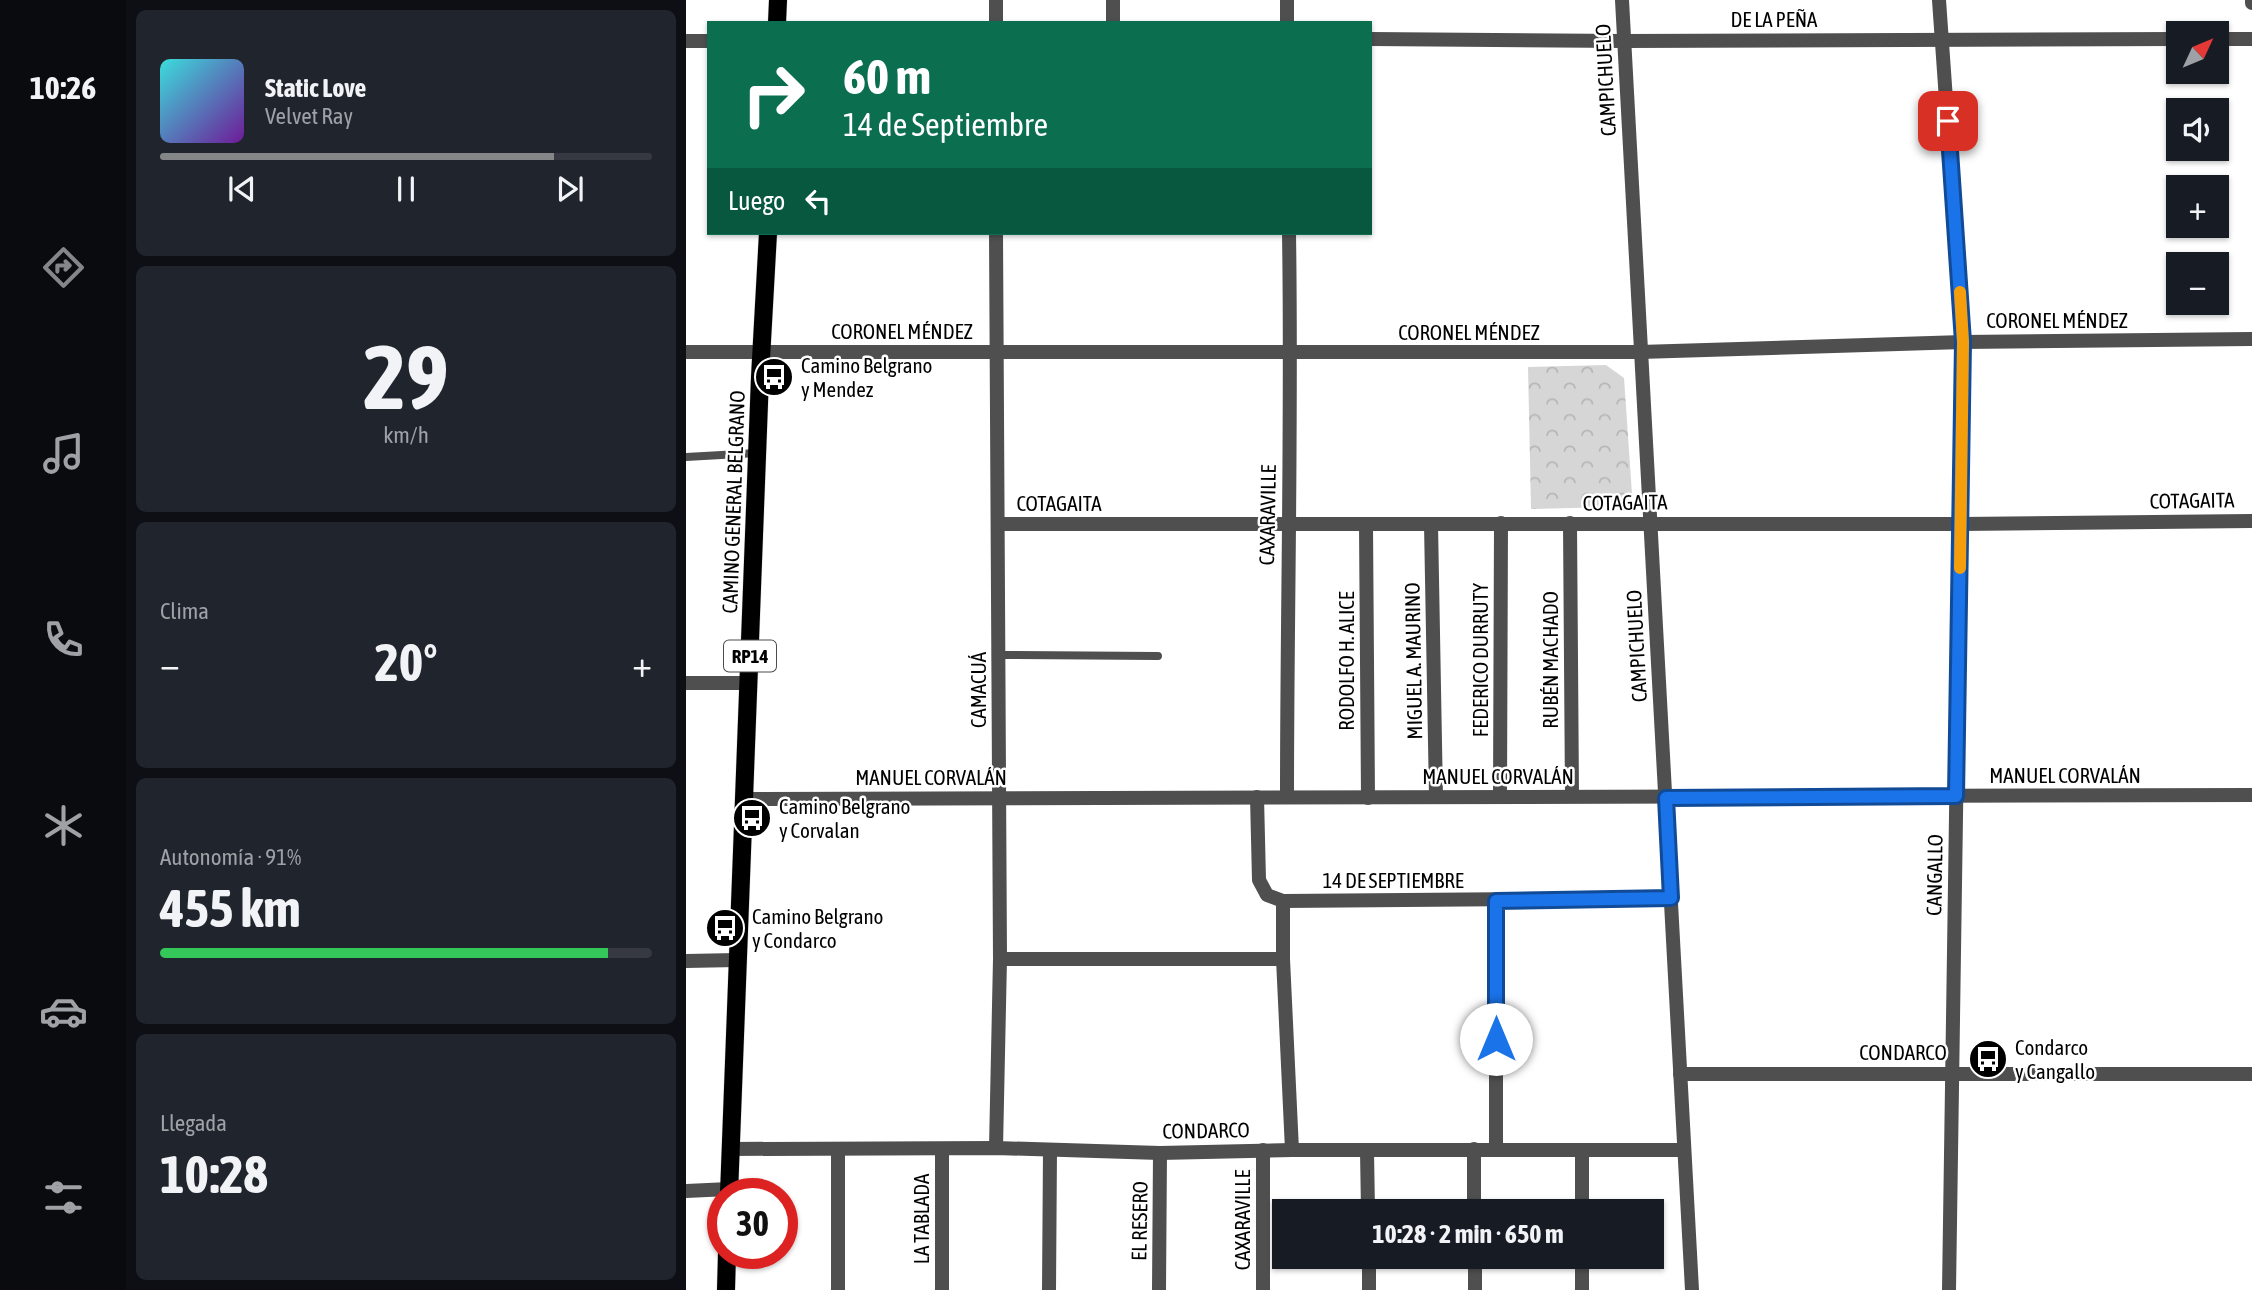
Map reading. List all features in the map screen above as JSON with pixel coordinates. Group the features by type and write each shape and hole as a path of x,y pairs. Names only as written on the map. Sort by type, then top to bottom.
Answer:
{"main road":[{"path":"778,0 778,21"},
{"name":"CAMINO GENERAL BELGRANO","path":"729,1178 768,235"},
{"path":"726,1290 727,1269"}],"street":[{"path":"996,0 996,21"},
{"path":"1112,0 1113,21"},
{"path":"1287,0 1287,21"},
{"name":"CAMPICHUELO","path":"1622,0 1692,1290"},
{"name":"CANGALLO","path":"1939,0 1963,342 1950,1290"},
{"name":"DE LA PEÑA","path":"1372,39 2166,39"},
{"path":"2230,39 2252,39"},
{"path":"686,41 707,41"},
{"name":"CAMACUÁ","path":"996,235 1000,959 996,1148"},
{"name":"CAXARAVILLE","path":"1287,797 1287,524 1291,353 1289,235"},
{"name":"CORONEL MÉNDEZ","path":"686,352 1640,352 1963,342 2252,339"},
{"name":"COTAGAITA","path":"999,524 1961,524 2252,521"},
{"name":"FEDERICO DURRUTY","path":"1500,797 1502,523"},
{"name":"RUBÉN MACHADO","path":"1570,523 1572,796"},
{"name":"MIGUEL A. MAURINO","path":"1431,524 1436,797"},
{"name":"RODOLFO H. ALICE","path":"1366,525 1368,798"},
{"path":"686,683 750,683"},
{"name":"MANUEL CORVALÁN","path":"744,799 2252,795"},
{"path":"1257,797 1259,880 1267,895 1283,901 1292,1150"},
{"name":"14 DE SEPTIEMBRE","path":"1283,901 1671,898"},
{"path":"1496,901 1496,1149"},
{"path":"1000,959 1283,959"},
{"path":"686,961 737,960"},
{"name":"CONDARCO","path":"1680,1074 2252,1074"},
{"name":"CONDARCO","path":"730,1149 996,1148 1160,1153 1263,1150 1684,1150"},
{"path":"838,1149 838,1290"},
{"name":"LA TABLADA","path":"942,1149 942,1290"},
{"path":"1474,1149 1474,1199"},
{"path":"1049,1290 1050,1150"},
{"name":"CAXARAVILLE","path":"1263,1150 1263,1290"},
{"path":"1583,1150 1583,1199"},
{"path":"1367,1151 1368,1199"},
{"name":"EL RESERO","path":"1159,1290 1160,1153"},
{"path":"686,1191 707,1191"},
{"path":"1369,1269 1369,1290"},
{"path":"1475,1269 1475,1290"},
{"path":"1582,1269 1582,1290"}],"lane":[{"path":"686,457 757,453"},
{"path":"999,655 1158,656"}],"green space":[{"path":"1606,365 1624,378 1632,494 1615,507 1531,509 1528,367"}],"slow traffic":[{"path":"1960,292 1963,342 1960,568"}],"place":[{"name":"Camino Belgrano y Mendez","path":"774,377"},
{"name":"Camino Belgrano y Corvalan","path":"752,818"},
{"name":"Camino Belgrano y Condarco","path":"725,928"},
{"name":"Condarco y Cangallo","path":"1988,1059"}],"route":[{"path":"1496,1039 1496,901 1671,898 1666,798 1956,796 1963,342 1948,121"}]}
